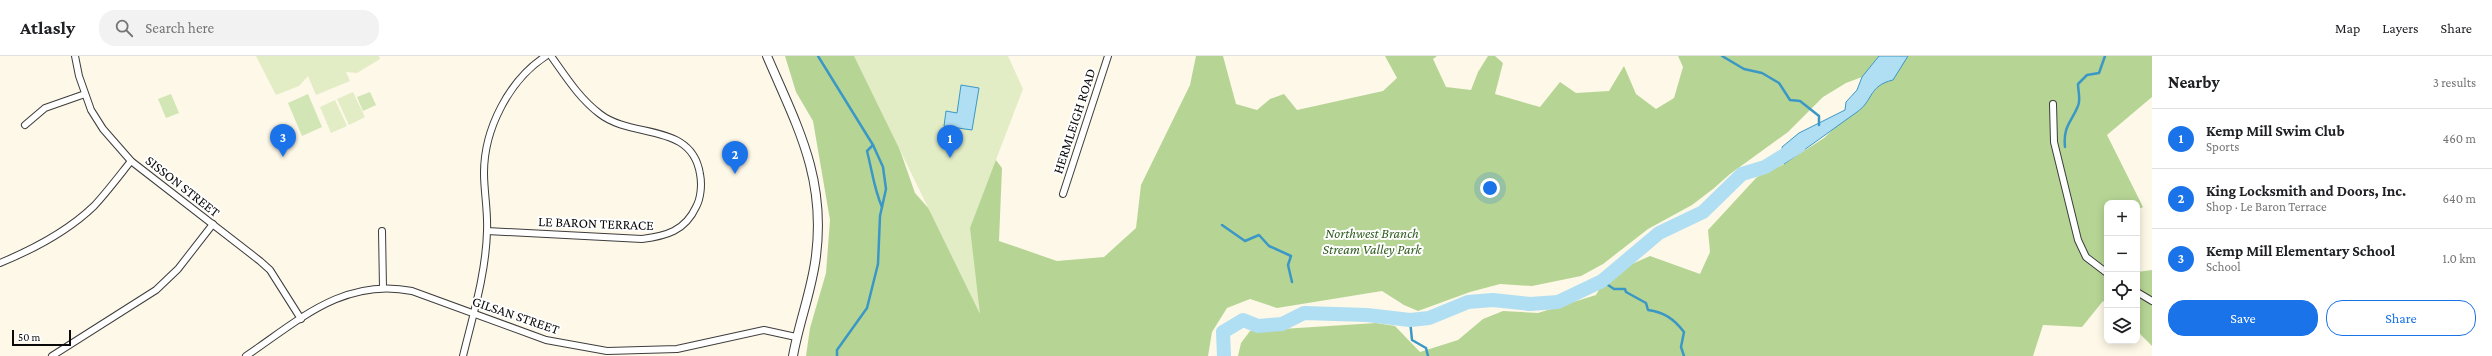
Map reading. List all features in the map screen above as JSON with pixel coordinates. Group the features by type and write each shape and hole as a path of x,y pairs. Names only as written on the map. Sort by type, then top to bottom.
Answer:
{"street":[{"name":"SISSON STREET","path":"75,56 85,94 103,129 131,162 213,224 270,270 302,318"},
{"path":"463,356 474,314 487,231 484,166 493,124 506,99 520,79 546,56"},
{"name":"LE BARON TERRACE","path":"487,231 642,239 664,236 683,225 698,204 701,180 699,168 694,155 686,146 665,134 630,128 600,114 578,94 551,56"},
{"path":"767,56 799,130 815,178 819,202 817,255 812,280 796,337 793,356"},
{"name":"HERMLEIGH ROAD","path":"1063,194 1108,56"},
{"path":"25,125 45,108 85,94"},
{"path":"2053,104 2054,142 2078,240 2086,257 2105,272"},
{"path":"0,263 46,241 70,225 94,206 131,162"},
{"path":"52,356 156,290 178,269 213,224"},
{"path":"382,231 382,288"},
{"name":"GILSAN STREET","path":"246,356 322,304 342,295 363,290 382,288 395,288 412,291 546,340 607,351 677,349 764,330 796,337"},
{"path":"2140,294 2152,301"}],"green space":[{"path":"256,56 379,56 380,59 357,73 346,72 350,81 316,95 308,76 299,86 276,95"},
{"name":"Northwest Branch Stream Valley Park","path":"785,56 883,56 882,99 915,193 937,218 992,155 1002,168 999,241 1057,261 1104,257 1136,228 1141,185 1190,85 1196,56 1223,56 1236,104 1257,110 1270,99 1284,94 1297,110 1383,91 1397,78 1385,56 1437,56 1433,59 1446,87 1471,90 1478,72 1488,56 1495,56 1503,63 1495,94 1540,107 1560,82 1576,93 1609,91 1624,66 1636,94 1656,109 1674,98 1683,67 1678,56 1879,56 1862,77 1846,83 1823,97 1788,132 1730,174 1692,205 1648,229 1603,264 1581,276 1532,286 1500,284 1470,292 1418,311 1404,305 1382,291 1277,308 1250,299 1227,308 1212,332 1208,356 806,356 810,328 826,273 830,220 813,121 796,92"},
{"path":"854,56 1008,56 1023,89 970,228 980,314"},
{"path":"1908,56 2152,56 2152,97 2107,135 2140,200 2104,200 2104,302 2103,301 2082,327 2043,325 2033,356 1238,356 1241,343 1250,331 1376,323 1395,326 1420,352 1458,340 1483,319 1503,311 1538,313 1596,295 1604,281 1632,264 1650,256 1700,274 1710,252 1708,230 1757,177 1784,164 1824,138 1842,121 1859,111 1880,83"},
{"path":"353,92 365,117 349,125 337,99"},
{"path":"370,92 376,105 363,111 357,97"},
{"path":"171,94 179,113 166,118 158,99"},
{"path":"308,94 322,127 302,136 288,103"},
{"path":"335,100 347,126 331,133 320,107"},
{"path":"2140,201 2143,207 2140,208"},
{"path":"2152,270 2152,346 2140,334 2140,272"}],"water":[{"path":"1879,56 1908,56 1893,80 1879,86 1857,112 1784,164 1782,147 1799,133 1845,110 1846,102 1857,90 1862,77"},
{"path":"961,85 979,88 972,130 944,126 946,111 957,113"}],"waterway":[{"path":"818,56 873,145 883,167 886,189 880,216 878,264 867,308 837,350 837,356"},
{"path":"1722,56 1744,69 1762,73 1779,83 1790,100 1800,101 1819,116 1819,125"},
{"path":"2065,147 2066,129 2079,104 2078,84 2087,75 2099,73 2105,56"},
{"path":"873,145 867,151 875,186 882,207"},
{"path":"1224,356 1223,332 1243,320 1258,326 1282,324 1304,313 1367,315 1410,320 1429,318 1468,302 1493,300 1530,304 1558,302 1602,281 1659,233 1703,212 1742,174 1765,167 1799,146"},
{"path":"1222,225 1245,241 1259,235 1269,246 1291,256 1288,265 1292,282"},
{"path":"1602,281 1614,289 1625,289 1626,292 1646,303 1648,310 1664,314 1676,323 1684,332 1681,347 1684,356"},
{"path":"1410,320 1412,340 1426,348 1428,356"}],"place":[{"name":"Kemp Mill Elementary School","path":"283,157"},
{"name":"Kemp Mill Swim Club","path":"950,158"},
{"name":"King Locksmith and Doors, Inc.","path":"735,174"}]}
